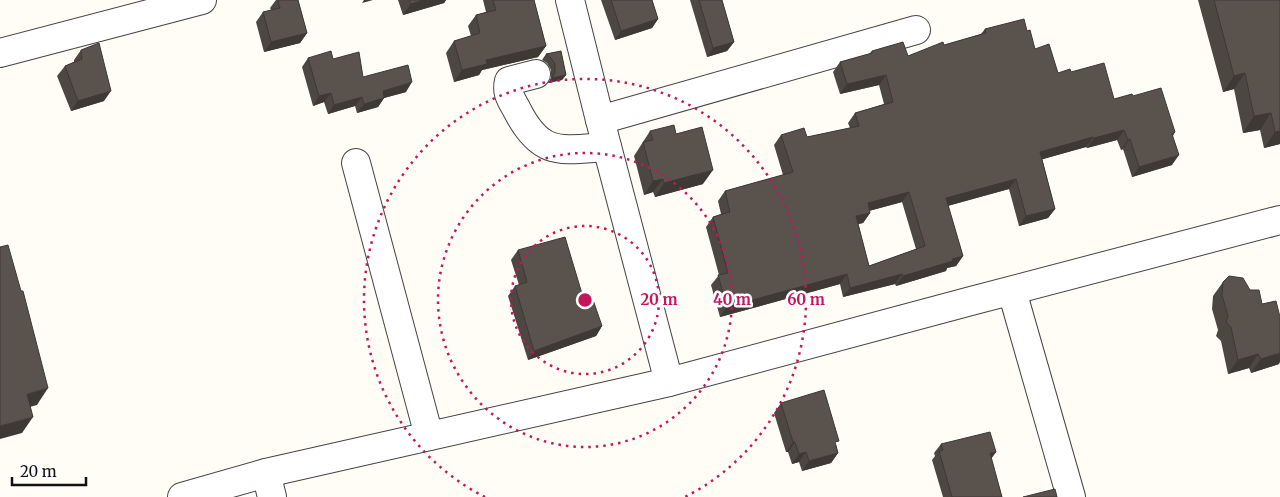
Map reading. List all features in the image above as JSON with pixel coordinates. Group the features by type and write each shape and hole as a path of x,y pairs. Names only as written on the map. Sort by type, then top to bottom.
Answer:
{"street":[{"path":"570,0 669,382"},
{"path":"0,53 189,2"},
{"path":"600,120 916,30"},
{"path":"536,74 509,81 507,88 523,122 534,136 549,146 566,150 607,147"},
{"path":"356,163 429,436"},
{"path":"182,497 269,485 429,436 669,382 1280,220"},
{"path":"1012,291 1071,497"}],"building":[{"path":"278,0 298,0 307,33 271,42 263,12 280,8"},
{"path":"409,0 424,0 411,4"},
{"path":"493,0 534,0 546,46 486,60 487,64 462,70 454,41 480,33 476,15 496,10"},
{"path":"611,0 652,0 658,19 621,31"},
{"path":"699,0 722,0 734,42 713,48"},
{"path":"1214,0 1280,0 1280,131 1275,132 1271,113 1254,116 1245,73 1234,76"},
{"path":"1024,19 1027,31 1030,30 1035,49 1049,44 1058,73 1070,69 1071,72 1104,63 1114,99 1161,88 1175,132 1172,134 1179,155 1139,167 1130,139 1128,140 1124,130 1040,152 1055,209 1026,216 1016,179 946,198 963,256 952,259 953,261 903,276 902,274 850,288 847,274 727,307 718,275 728,273 713,217 730,212 725,191 793,172 781,135 804,128 807,137 859,126 855,113 893,102 886,75 847,84 840,62 903,42 908,56 943,42 944,45 986,33 985,29","holes":["909,192 925,246 869,266 856,216 870,213 868,203"]},
{"path":"99,43 111,91 78,101 65,66 82,59 81,50"},
{"path":"331,51 333,59 359,52 363,77 408,65 412,82 383,91 384,98 364,104 362,97 334,105 331,93 319,96 308,58"},
{"path":"561,51 566,75 552,78 555,72 555,64 546,54"},
{"path":"674,125 676,134 702,127 713,170 664,183 663,179 653,181 643,142 653,140 650,131"},
{"path":"565,237 583,297 591,294 602,326 534,351 515,286 527,282 518,250"},
{"path":"8,245 21,291 23,291 48,388 27,394 33,417 0,426 0,247"},
{"path":"1229,276 1243,278 1250,290 1259,290 1262,304 1276,301 1280,317 1280,353 1261,359 1258,354 1238,360 1231,327 1226,322 1228,316 1222,295 1223,282"},
{"path":"824,390 839,441 835,442 838,453 809,461 806,452 799,454 795,442 793,442 781,403"},
{"path":"990,432 996,452 990,453 1002,497 952,497 939,451 943,450 941,444"},
{"path":"1055,489 1057,497 1023,497"}]}
